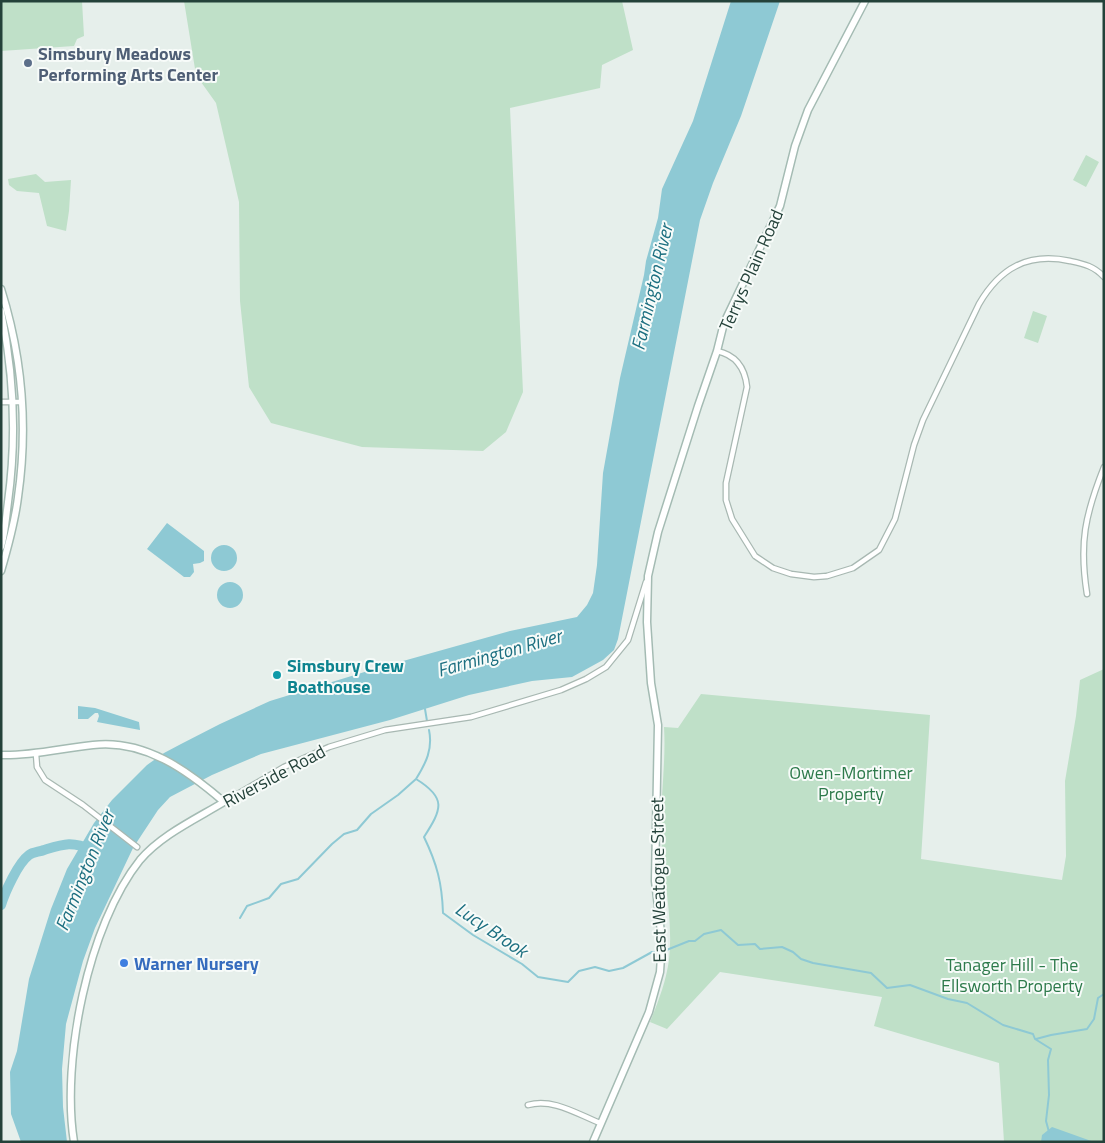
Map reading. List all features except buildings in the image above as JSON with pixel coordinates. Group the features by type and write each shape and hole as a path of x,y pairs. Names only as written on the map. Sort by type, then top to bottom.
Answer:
{"street":[{"name":"Terrys Plain Road","path":"648,576 664,508 718,350 724,323 780,206 795,146 808,110 865,1"},
{"path":"718,350 732,355 738,361 746,379 747,387 726,483 726,500 732,519 755,556 773,568 804,576 827,576 852,568 879,550 895,520 914,445 923,420 979,304 997,279 1005,272 1027,261 1038,258 1050,258 1089,265 1104,277"},
{"path":"1,289 17,352 22,458 12,531 1,571"},
{"path":"1,311 18,402 13,465 1,547"},
{"path":"1,402 18,402"},
{"path":"1087,594 1083,568 1083,542 1087,515 1104,468"},
{"path":"3,529 12,531"},
{"name":"Riverside Road","path":"74,1142 70,1088 77,1024 96,949 114,903 131,874 146,854 161,841 224,802 284,767 329,747 386,730 471,717 543,696 586,679 606,667 628,640 648,576"},
{"name":"East Weatogue Street","path":"593,1142 649,1012 660,972 662,941 655,881 658,725 648,650 648,576"},
{"path":"1,755 36,754 80,746 109,744 133,746 157,756 202,784 224,802"},
{"path":"36,754 37,767 45,780 83,805 137,847"},
{"path":"528,1105 539,1102 556,1104 600,1123"}],"green space":[{"path":"1,1 82,1 84,36 77,39 74,46 1,51"},
{"path":"184,1 622,1 633,50 602,65 600,88 510,108 523,392 506,432 483,451 362,447 271,423 249,387 240,301 239,202 216,103 196,75"},
{"path":"1086,155 1099,162 1086,187 1073,180"},
{"path":"36,174 45,182 71,180 66,231 47,226 39,193 17,191 9,185 8,179"},
{"path":"1033,311 1047,316 1038,343 1024,338"},
{"name":"Tanager Hill - The Ellsworth Property","path":"1104,669 1104,1142 1004,1142 999,1063 874,1026 882,997 720,972 667,1029 650,1022 666,976 670,943 669,910 661,826 664,727 678,728 701,694 930,715 921,859 1062,880 1066,856 1065,781 1080,680"}],"water":[{"name":"Farmington River","path":"731,1 780,1 741,116 700,220 618,639 614,650 603,660 572,677 532,681 469,695 390,720 261,754 212,775 170,797 158,810 133,848 95,928 83,961 66,1024 62,1069 63,1107 67,1142 21,1142 11,1114 10,1072 17,1051 29,979 51,909 67,869 94,823 112,800 147,765 181,744 270,701 510,631 577,617 587,605 593,593 597,565 603,473 620,378 646,261 658,218 662,189 693,121"},
{"path":"167,523 204,551 204,561 193,564 194,572 190,577 184,577 147,549"},
{"path":"224,545 233,549 237,558 233,567 224,571 215,567 211,558 215,549"},
{"path":"230,582 239,586 243,595 239,604 230,608 221,604 217,595 221,586"},
{"path":"78,706 95,708 139,722 140,730 97,722 98,713 95,713 88,719 78,719"},
{"path":"1052,1127 1094,1142 1041,1142 1042,1135"}],"waterway":[{"name":"Lucy Brook","path":"425,709 427,721"},
{"name":"Lucy Brook","path":"429,730 428,756 416,779 433,792 437,798 438,811 424,837 438,874 443,913 473,935 522,964 538,977 568,982 579,971 595,967 609,971 623,968 652,952 657,952"},
{"path":"240,918 247,906 269,898 281,884 298,879 332,844 344,834 357,830 371,814 398,795 416,779"},
{"name":"Farmington River","path":"1,905 16,871 31,854 68,844 79,845 92,850"},
{"name":"Lucy Brook","path":"664,951 689,941 695,941 704,934 721,930 738,945 755,944 760,949 782,947 793,952 801,959 813,963 871,973 887,988 910,985 948,999 967,1003 1003,1025 1033,1034 1035,1039 1051,1049 1048,1060 1049,1095 1046,1121 1049,1132"},
{"path":"1036,1039 1087,1029 1094,1019 1098,998 1104,994"}],"place":[{"name":"Simsbury Meadows Performing Arts Center","path":"28,63"},
{"name":"Simsbury Crew Boathouse","path":"277,675"},
{"name":"Warner Nursery","path":"124,963"}],"park label":[{"name":"Owen-Mortimer Property","path":"851,782"}]}
